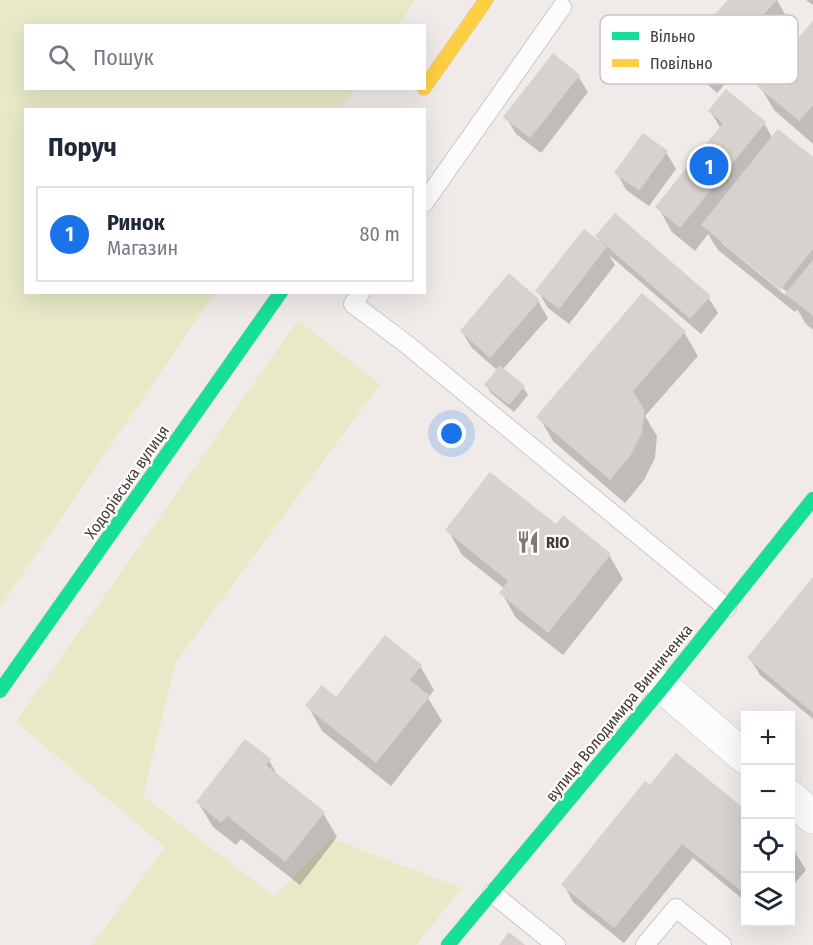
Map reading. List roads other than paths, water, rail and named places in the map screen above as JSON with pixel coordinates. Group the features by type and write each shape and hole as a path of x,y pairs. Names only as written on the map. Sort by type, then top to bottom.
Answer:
{"main road":[{"path":"426,85 486,0"},
{"path":"414,102 423,90"},
{"name":"Ходорівська вулиця","path":"0,691 280,294"},
{"name":"вулиця Володимира Винниченка","path":"448,945 663,687 813,499"}],"street":[{"path":"663,687 741,754"},
{"path":"795,801 813,817"}],"lane":[{"path":"426,200 562,7"},
{"path":"360,294 353,304 405,343 727,608"},
{"path":"492,893 556,945"},
{"path":"645,945 676,908 722,945"}],"place":[{"name":"Ринок","path":"709,166"},
{"name":"RIO","path":"528,542"}]}
